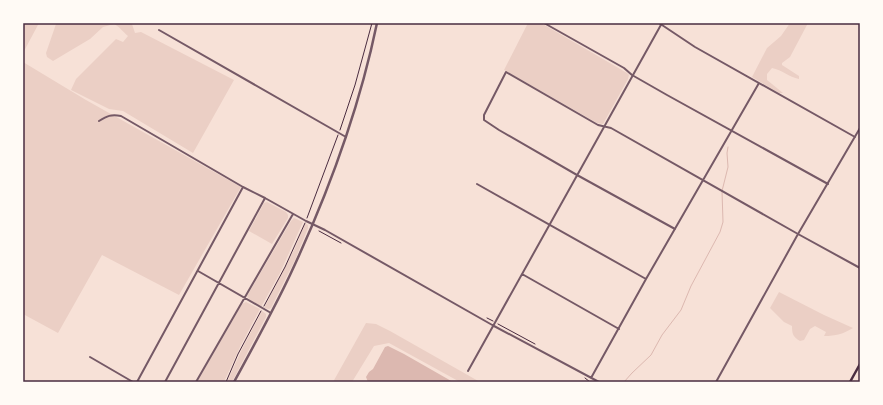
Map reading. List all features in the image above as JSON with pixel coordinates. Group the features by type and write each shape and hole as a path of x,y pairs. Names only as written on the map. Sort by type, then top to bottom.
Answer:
{"main road":[{"path":"850,382 860,364"}],"street":[{"path":"234,382 291,274 313,225 346,137 362,84 377,23"},
{"path":"544,23 624,68 632,75 732,129 828,184"},
{"path":"468,371 661,24 695,47 855,137"},
{"path":"159,30 346,137"},
{"path":"674,229 577,175 484,120 484,115 506,72 598,124 611,128 860,268"},
{"path":"591,378 674,229 759,83"},
{"path":"99,122 105,116 113,114 121,116 242,187 325,230 494,326 599,382"},
{"path":"716,382 798,234 860,128"},
{"path":"477,184 646,279"},
{"path":"137,382 242,187"},
{"path":"165,382 265,198"},
{"path":"196,382 293,214"},
{"path":"198,271 270,313"},
{"path":"522,274 619,329"},
{"path":"90,357 133,382"}],"path":[{"path":"226,382 241,349 285,267 306,221 328,164 353,91 372,23"}],"shaded area":[{"path":"23,23 39,23 23,53"},
{"path":"130,23 132,24 135,33 141,32 234,80 193,153 123,111 109,109 71,90 76,79 116,39 123,42 128,36 114,24 103,27 90,39 53,61 47,57 46,53 56,24"},
{"path":"528,23 541,23 629,75 603,124 597,123 504,70"},
{"path":"790,23 808,23 790,57 782,63 782,65 799,76 799,79 772,68 767,74 767,80 783,93 779,93 752,77 767,48 781,36"},
{"path":"23,62 86,100 241,187 179,295 102,255 58,333 23,314"},
{"path":"267,202 286,212 288,215 288,218 272,244 249,231 264,203"},
{"path":"294,218 303,222 280,273 261,307 247,296"},
{"path":"305,223 308,225 308,228 295,260 271,308 264,308 295,248"},
{"path":"779,292 853,328 846,332 832,336 824,336 826,332 815,326 810,329 804,340 800,341 793,335 792,326 784,322 770,308"},
{"path":"246,302 260,309 224,382 197,382 242,304"},
{"path":"262,311 266,314 266,317 232,382 227,382 242,349"},
{"path":"366,323 376,324 390,331 480,382 460,382 389,343 374,346 352,382 333,382"},
{"path":"388,346 453,382 368,382 366,377 373,369 385,347"}],"waterway":[{"path":"624,382 651,355 662,335 681,310 691,286 720,232 723,222 722,191 728,167 728,147"}]}
